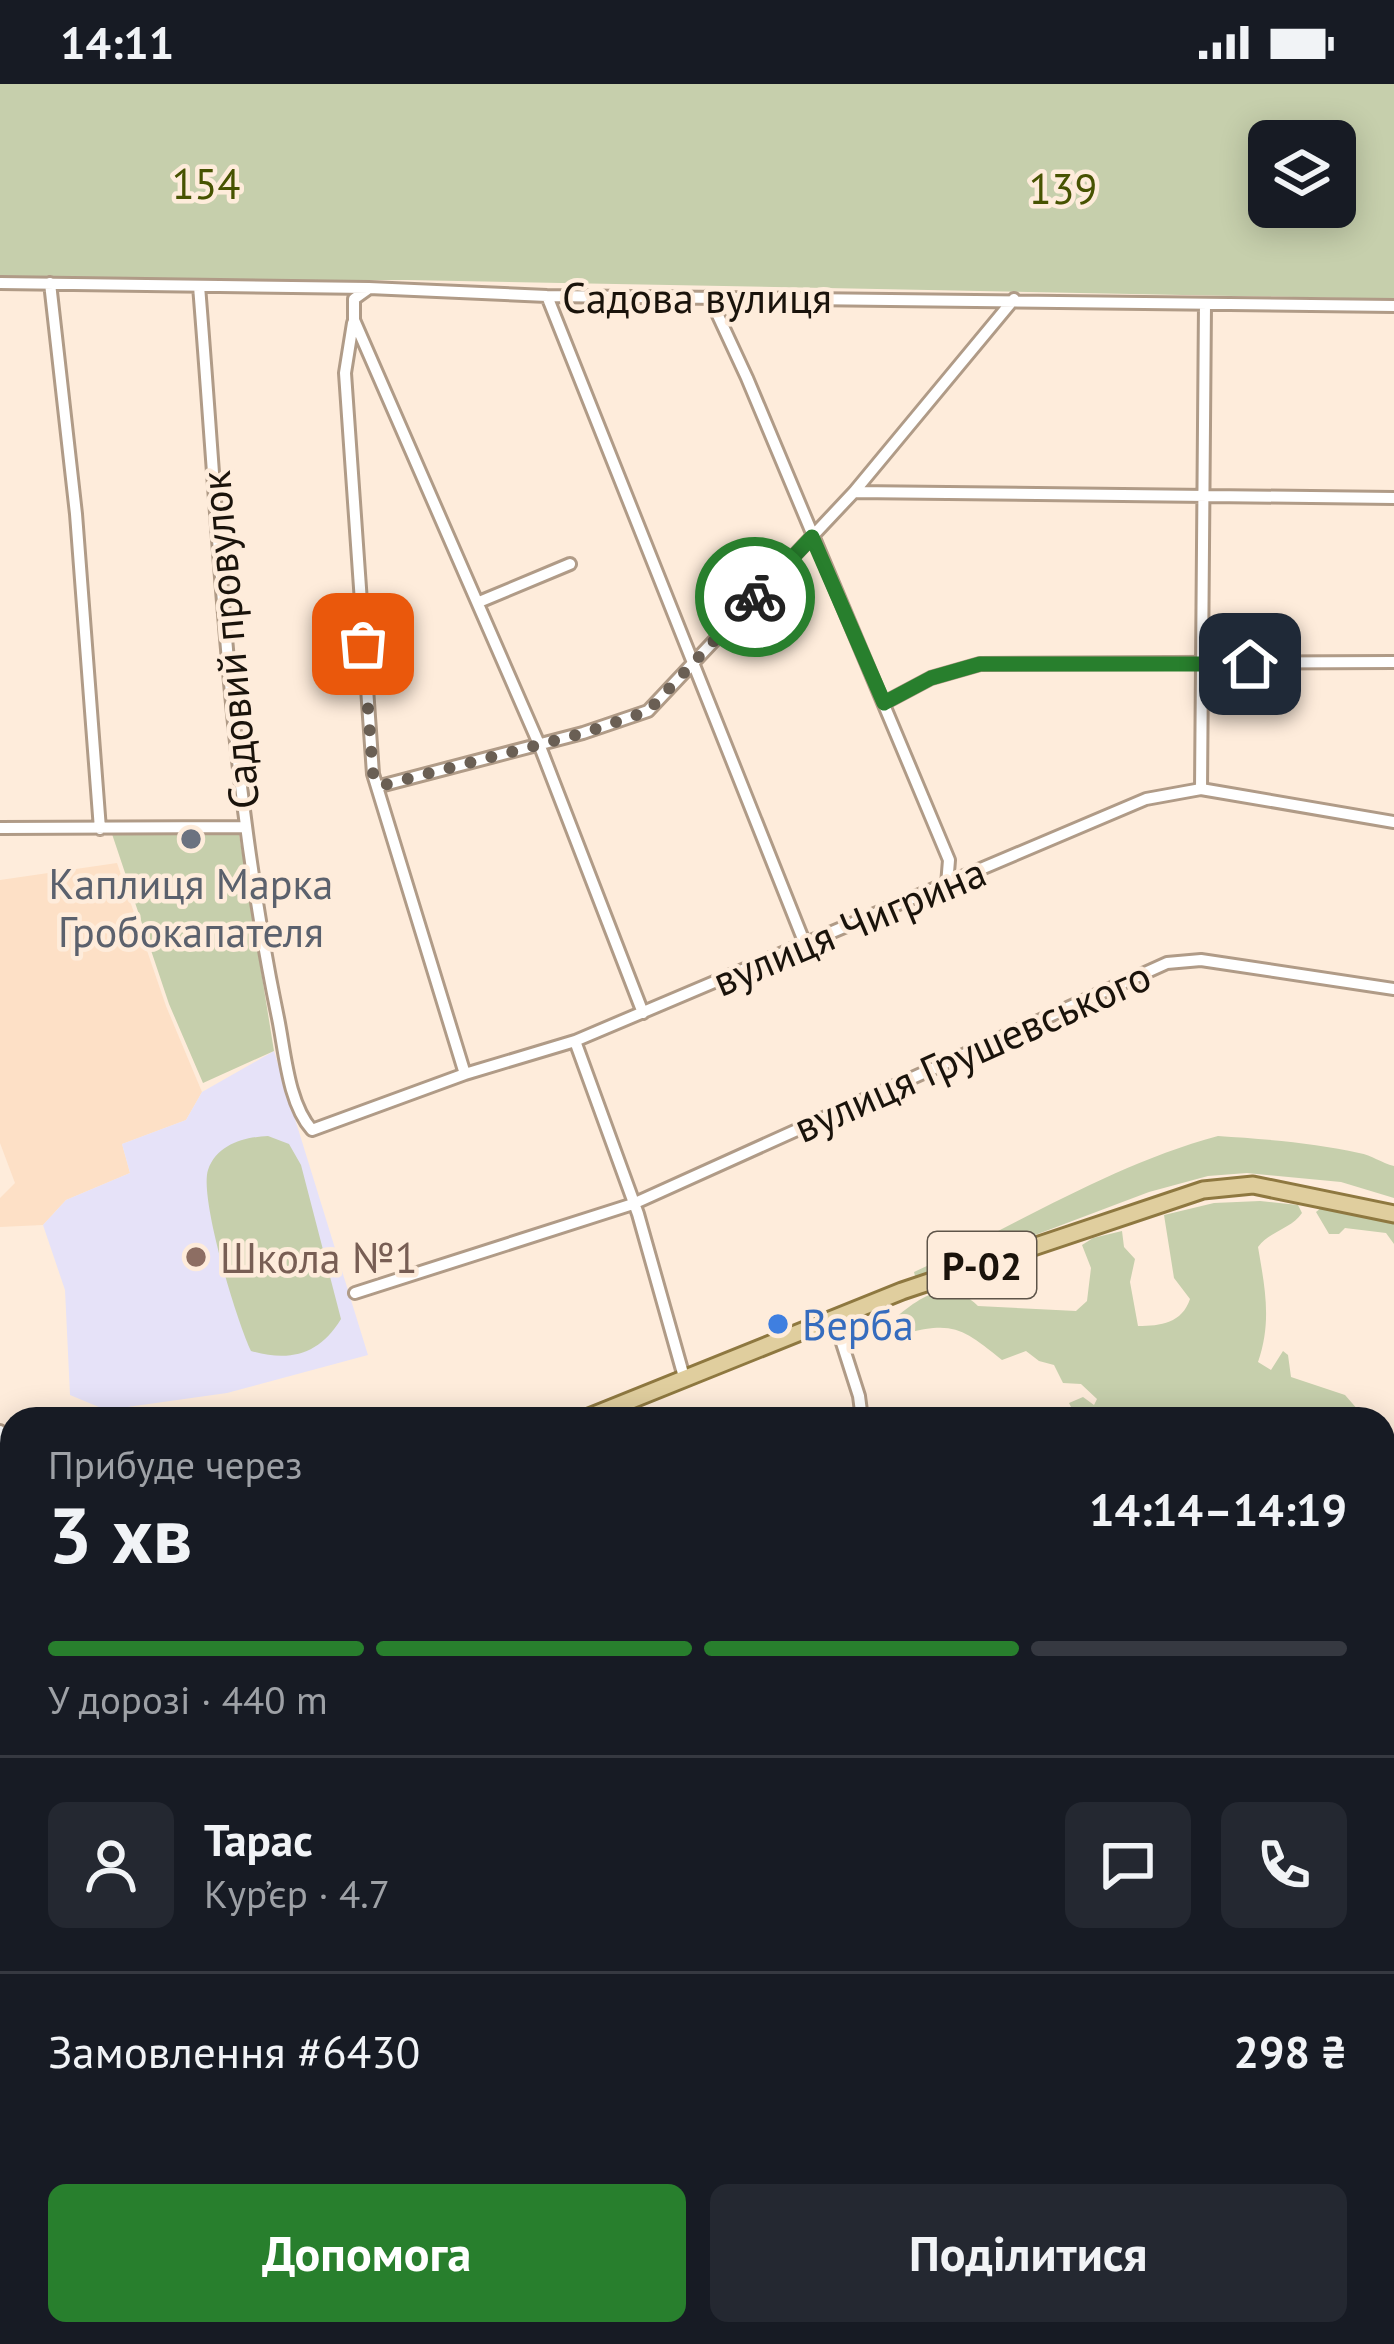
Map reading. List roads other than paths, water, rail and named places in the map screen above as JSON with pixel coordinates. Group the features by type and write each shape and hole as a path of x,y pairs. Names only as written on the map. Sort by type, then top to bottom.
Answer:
{"main road":[{"name":"Р-02","path":"614,1407 902,1291 1203,1190 1253,1185 1394,1214"}],"street":[{"name":"Садова вулиця","path":"0,283 369,288 548,296 1394,306"},
{"path":"50,283 76,514 100,829"},
{"name":"Садовий провулок","path":"199,286 244,827 290,1074 304,1122 312,1130"},
{"path":"369,288 354,299 345,373 373,773 465,1073"},
{"path":"548,296 805,944"},
{"path":"709,296 949,860 947,885"},
{"path":"380,786 648,711 854,491 1014,299"},
{"path":"1201,789 1205,304"},
{"path":"354,320 539,744 643,1013"},
{"path":"854,491 1394,498"},
{"path":"479,602 570,564"},
{"path":"884,703 931,678 980,664 1394,662"},
{"name":"вулиця Чигрина","path":"312,1130 465,1073 574,1041 1146,799 1201,789 1394,822"},
{"path":"0,828 244,827"},
{"name":"вулиця Грушевського","path":"355,1293 633,1204 1167,963 1201,960 1394,989"},
{"path":"574,1041 633,1204 685,1378"},
{"path":"834,1318 860,1407"}],"place":[{"name":"Каплиця Марка Гробокапателя","path":"191,839"},
{"name":"Школа №1","path":"196,1257"},
{"name":"Верба","path":"778,1324"}],"park label":[{"name":"154","path":"206,183"},
{"name":"139","path":"1063,188"}]}
